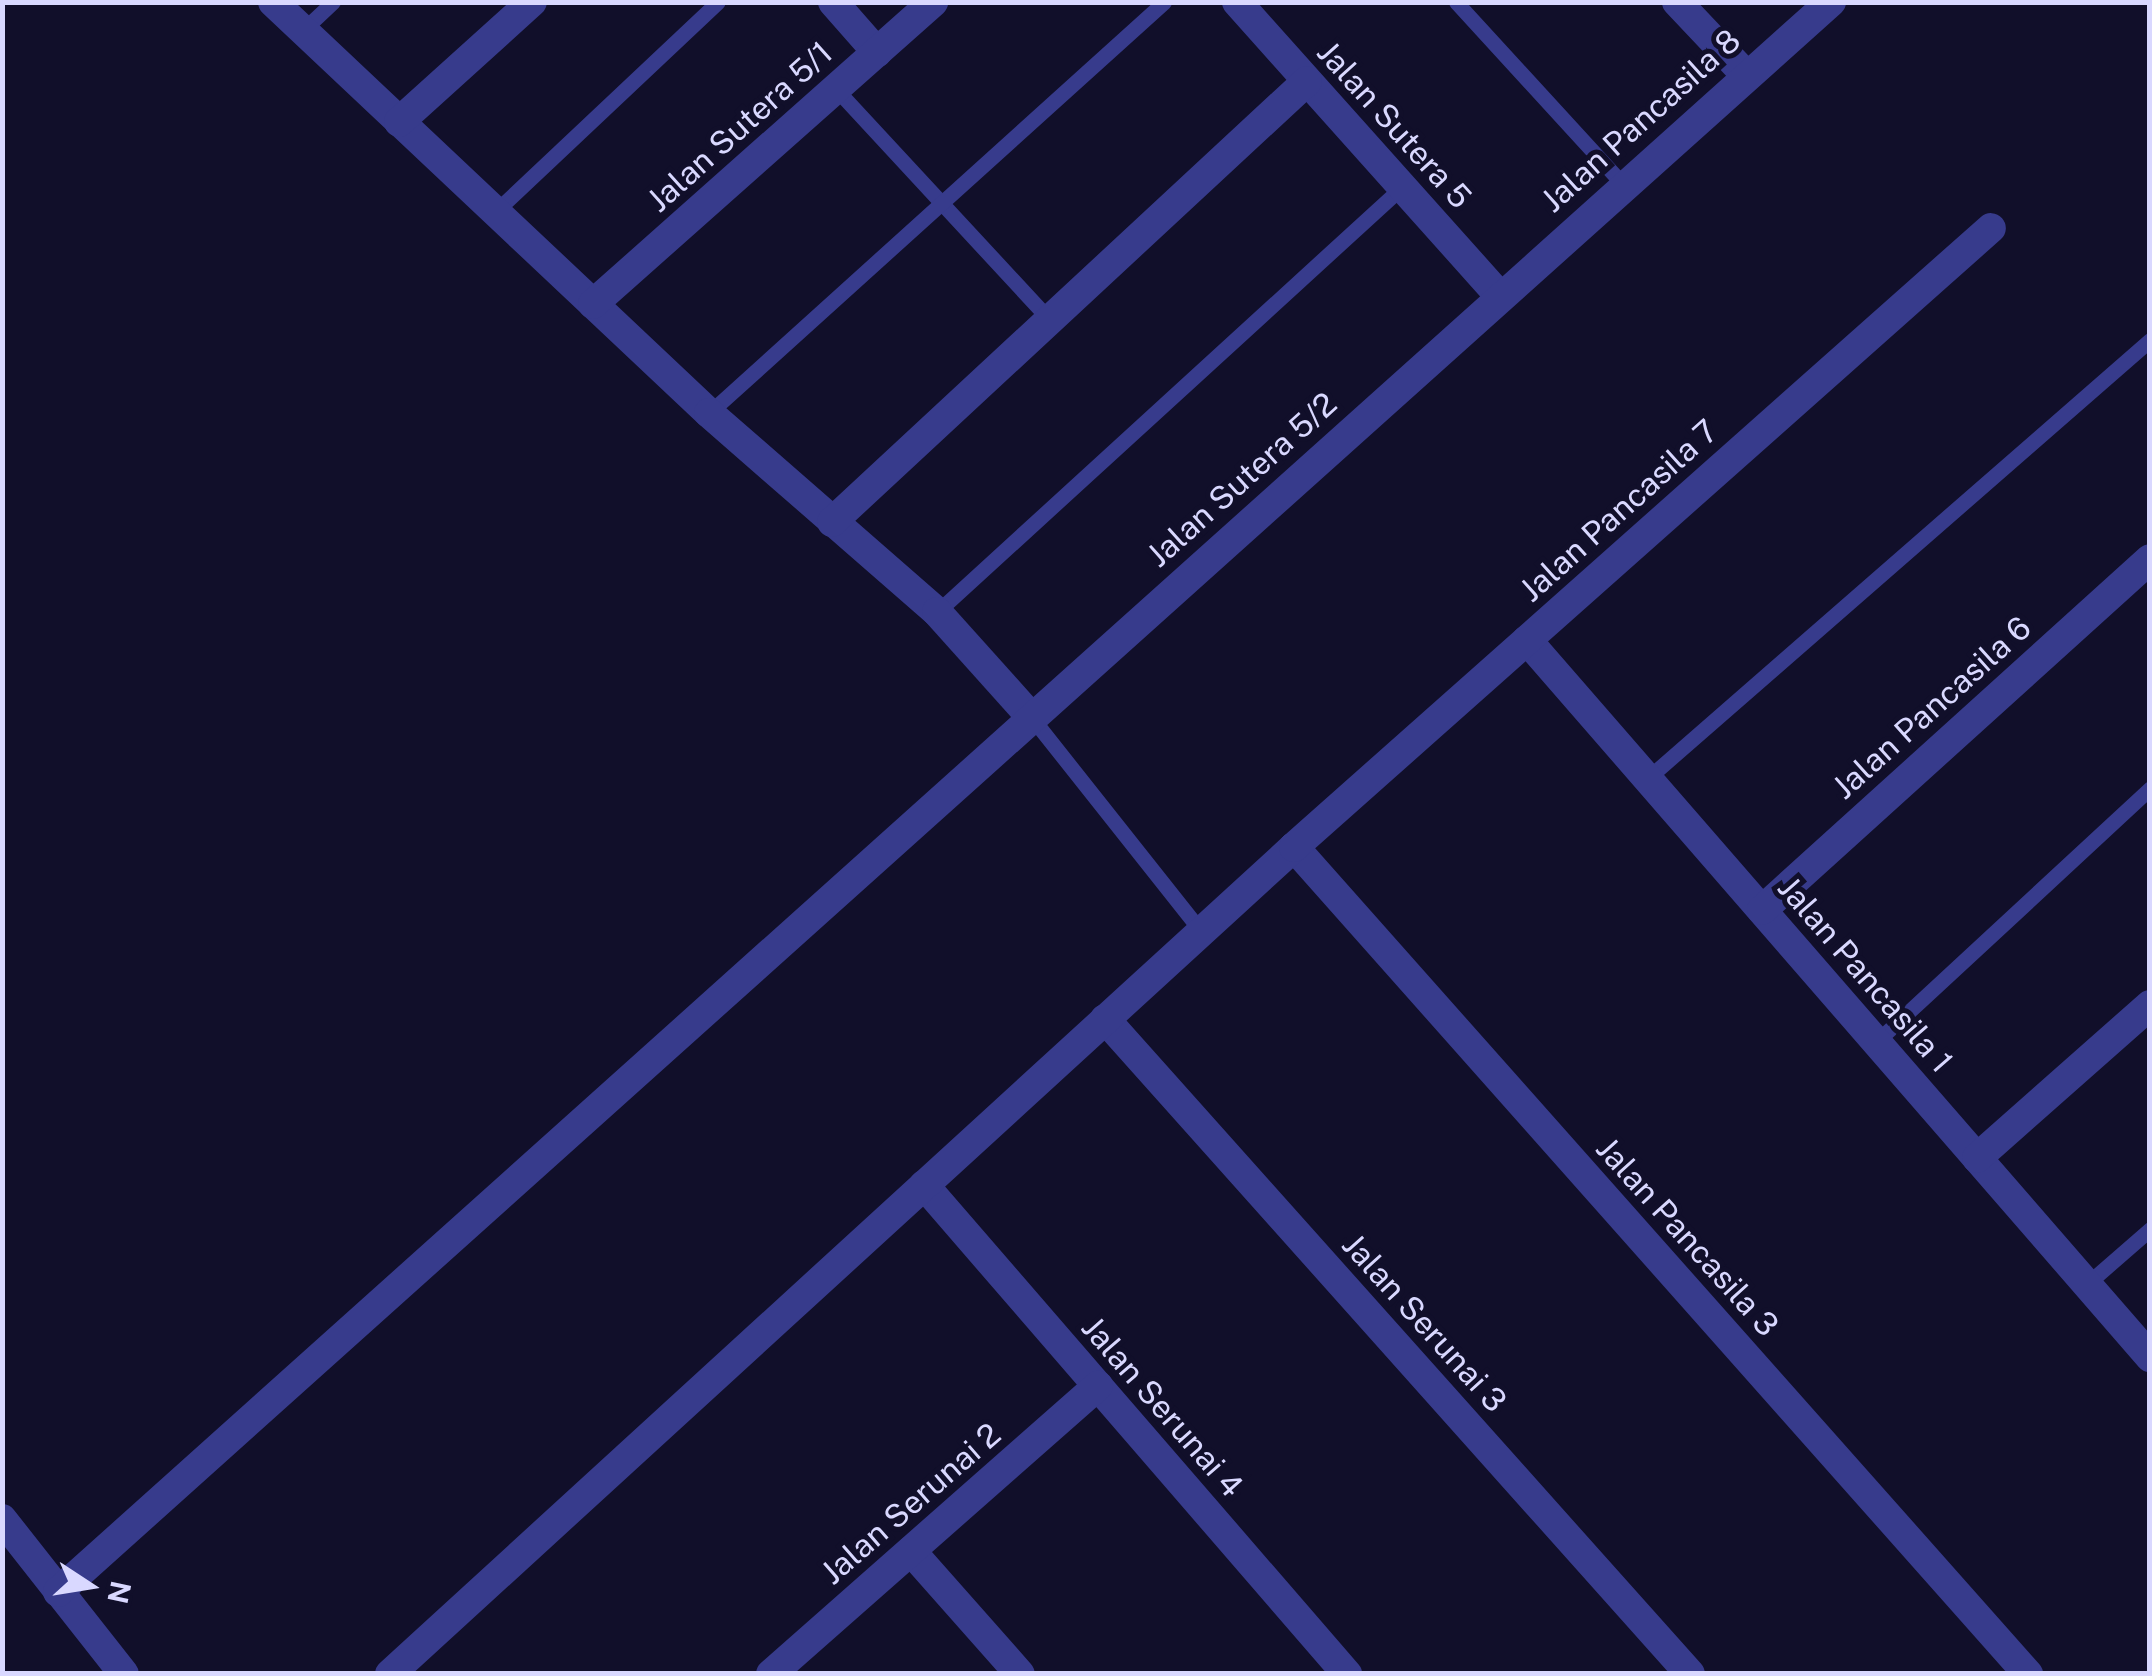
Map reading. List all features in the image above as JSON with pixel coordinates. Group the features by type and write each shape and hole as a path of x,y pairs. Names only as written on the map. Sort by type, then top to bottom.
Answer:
{"street":[{"path":"272,2 709,413 937,612 1032,718"},
{"path":"400,122 532,2"},
{"path":"833,2 877,52"},
{"name":"Jalan Sutera 5/1","path":"593,304 933,2"},
{"name":"Jalan Sutera 5","path":"1237,2 1499,295"},
{"path":"1678,2 1745,74"},
{"name":"Jalan Pancasila 8","path":"1499,295 1745,74 1832,2"},
{"path":"832,522 1307,81"},
{"name":"Jalan Pancasila 7","path":"390,1674 1294,847 1992,228"},
{"name":"Jalan Sutera 5/2","path":"58,1592 1499,295"},
{"name":"Jalan Pancasila 6","path":"1762,910 2150,558"},
{"name":"Jalan Pancasila 1","path":"1527,640 2150,1357"},
{"name":"Jalan Pancasila 3","path":"1294,847 2028,1674"},
{"path":"1977,1158 2150,1004"},
{"name":"Jalan Serunai 3","path":"1105,1019 1690,1674"},
{"name":"Jalan Serunai 4","path":"924,1186 1347,1674"},
{"name":"Jalan Serunai 2","path":"771,1674 1098,1386"},
{"path":"2,1519 124,1674"},
{"path":"911,1551 1020,1674"}],"lane":[{"path":"301,32 334,2"},
{"path":"497,210 718,2"},
{"path":"709,413 1164,2"},
{"path":"1456,2 1623,184"},
{"path":"836,89 1050,320"},
{"path":"937,612 1402,187"},
{"path":"1648,778 2150,340"},
{"path":"1032,718 1201,931"},
{"path":"1876,1042 2150,788"},
{"path":"2087,1284 2150,1229"}]}
